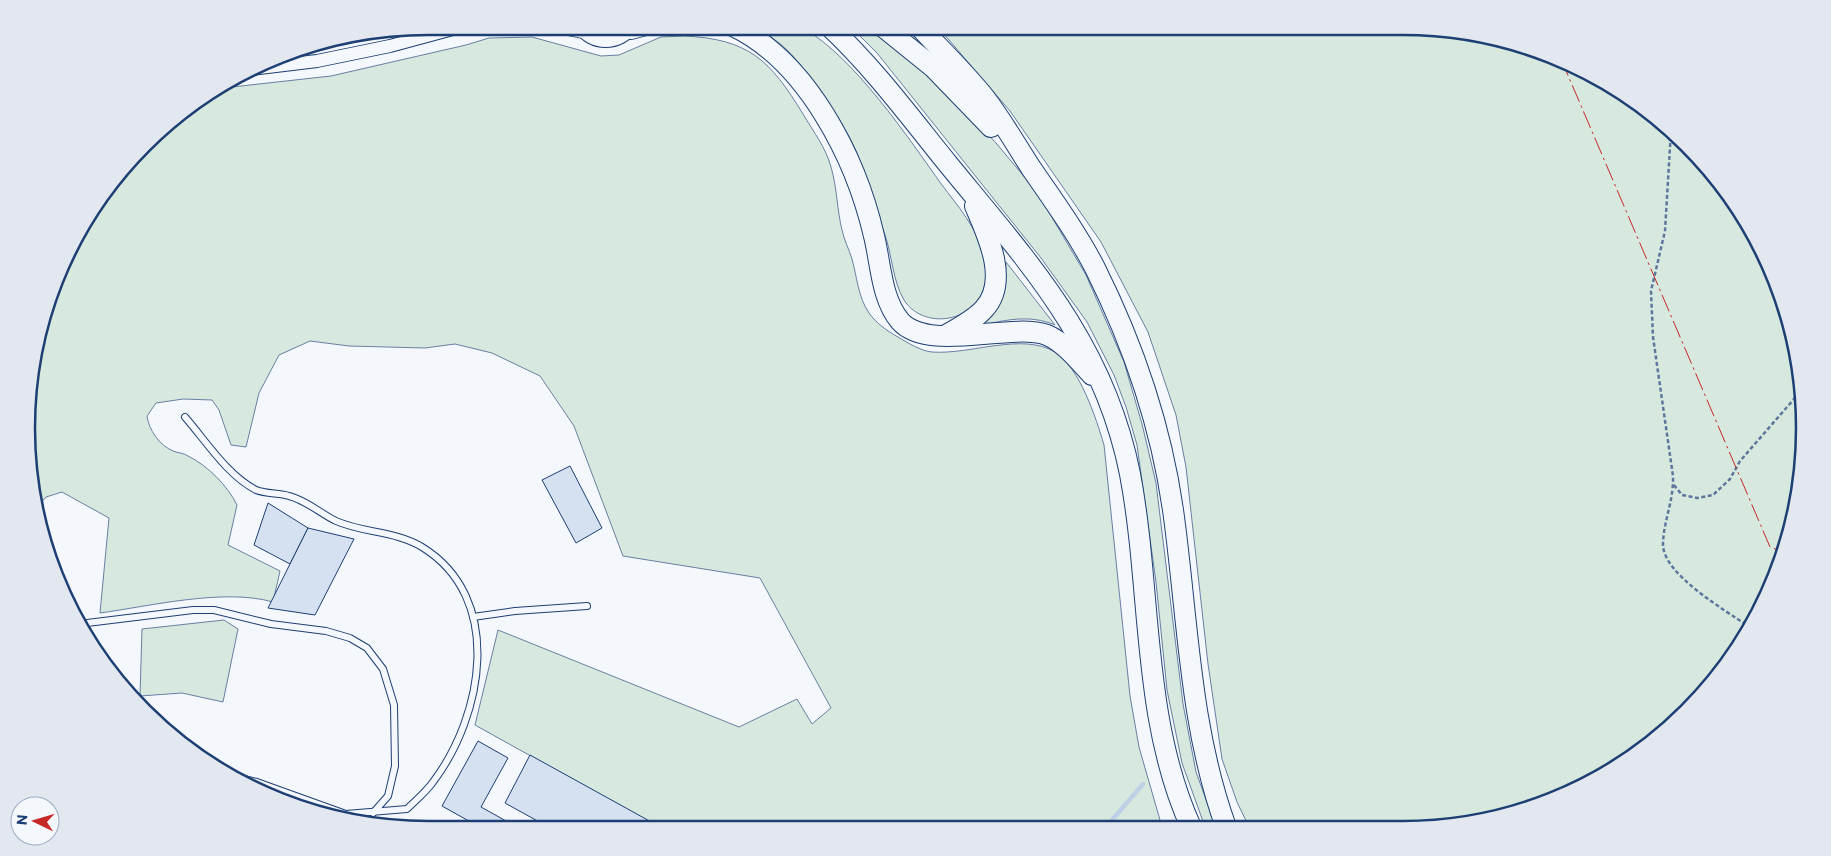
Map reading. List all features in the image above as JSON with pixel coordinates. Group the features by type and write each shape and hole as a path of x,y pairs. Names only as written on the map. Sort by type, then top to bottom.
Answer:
{"main road":[{"path":"750,35 782,59 795,73 823,113 846,158 864,203 891,309 902,324 915,330 945,336 1034,331 1050,336 1104,386"},
{"path":"838,35 868,66 1015,244 1061,307 1094,362 1114,411 1130,475 1156,692 1174,783 1188,821"},
{"path":"893,35 934,68 971,104 1045,188"},
{"path":"927,35 984,98 1045,188 1094,267 1121,323 1141,377 1157,429 1173,510 1195,706 1203,750 1224,821"},
{"path":"945,336 985,308 993,293 996,271 992,246 966,186"}],"street":[{"path":"276,66 317,61 390,46 431,35"},
{"path":"589,35 596,40 606,41 616,40 623,35"}],"lane":[{"path":"185,417 240,480 258,491 291,496 337,522 401,537 423,548 453,574 470,601 478,642 472,704 452,752 433,783 407,809 355,814"},
{"path":"473,617 515,611 587,606"},
{"path":"87,623 193,610 214,610 271,624 326,631 350,638 367,648 383,669 394,705 395,766 388,796 373,813"},
{"path":"263,784 333,809"}],"path":[{"path":"1670,140 1665,231 1651,291 1653,337 1674,485 1674,494 1663,546 1667,560 1680,576 1744,623"},
{"path":"1674,485 1682,495 1697,498 1713,495 1730,479 1740,461 1795,398"}],"shaded area":[{"path":"768,35 813,35 842,58 879,99 966,217 983,253 986,277 983,292 975,304 965,312 939,319 925,317 913,310 904,300 897,285 887,243 866,176 853,144 827,100 806,72 783,47"},
{"path":"859,35 880,35 926,69 996,143 1037,192 1086,275 1124,362 1142,424 1156,483 1183,704 1196,772 1214,821 1203,821 1182,763 1167,690 1156,582 1137,445 1114,375 1087,322 1041,258 877,53"},
{"path":"945,35 1403,35 1454,38 1505,48 1553,65 1600,88 1642,116 1681,150 1698,169 1730,210 1743,232 1766,278 1775,302 1783,326 1793,377 1796,428 1795,454 1793,479 1783,530 1766,578 1755,602 1730,646 1715,667 1681,706 1642,740 1621,755 1600,768 1553,791 1505,808 1454,818 1429,820 1246,821 1237,802 1222,759 1208,664 1186,467 1176,415 1148,332 1101,242 1010,111"},
{"path":"684,36 706,38 742,48 756,56 780,79 819,140 829,160 835,182 842,230 852,259 860,294 865,307 878,323 910,344 923,350 947,352 1027,344 1042,346 1055,352 1072,369 1092,408 1104,445 1130,696 1139,747 1160,821 648,821 475,725 498,630 739,727 797,699 812,724 831,708 760,578 623,556 574,426 540,376 492,353 455,344 425,348 349,346 310,341 279,355 259,393 246,447 231,445 219,410 212,400 183,399 156,403 147,416 150,427 156,437 163,445 173,451 186,455 210,471 228,490 237,505 228,545 280,571 273,602 254,598 210,597 100,613 109,518 62,492 46,497 42,501 38,479 35,428 38,377 48,326 65,278 76,254 101,210 116,189 150,150 189,116 233,87 331,76 489,38 532,37 601,56 619,55 661,37"},
{"path":"1006,262 1055,325 1036,320 1016,319 977,327 1005,280"},
{"path":"224,620 238,629 223,702 182,693 141,696 142,629"}],"building":[{"path":"570,466 602,528 576,543 542,480"},
{"path":"268,503 308,528 290,564 254,545"},
{"path":"308,528 354,539 315,615 268,608"},
{"path":"478,741 508,758 481,807 506,821 469,821 442,806"},
{"path":"530,755 650,821 538,821 505,803"}],"waterway":[{"path":"1111,821 1143,784"}],"power":[{"path":"1566,71 1770,547 1776,550"}]}
